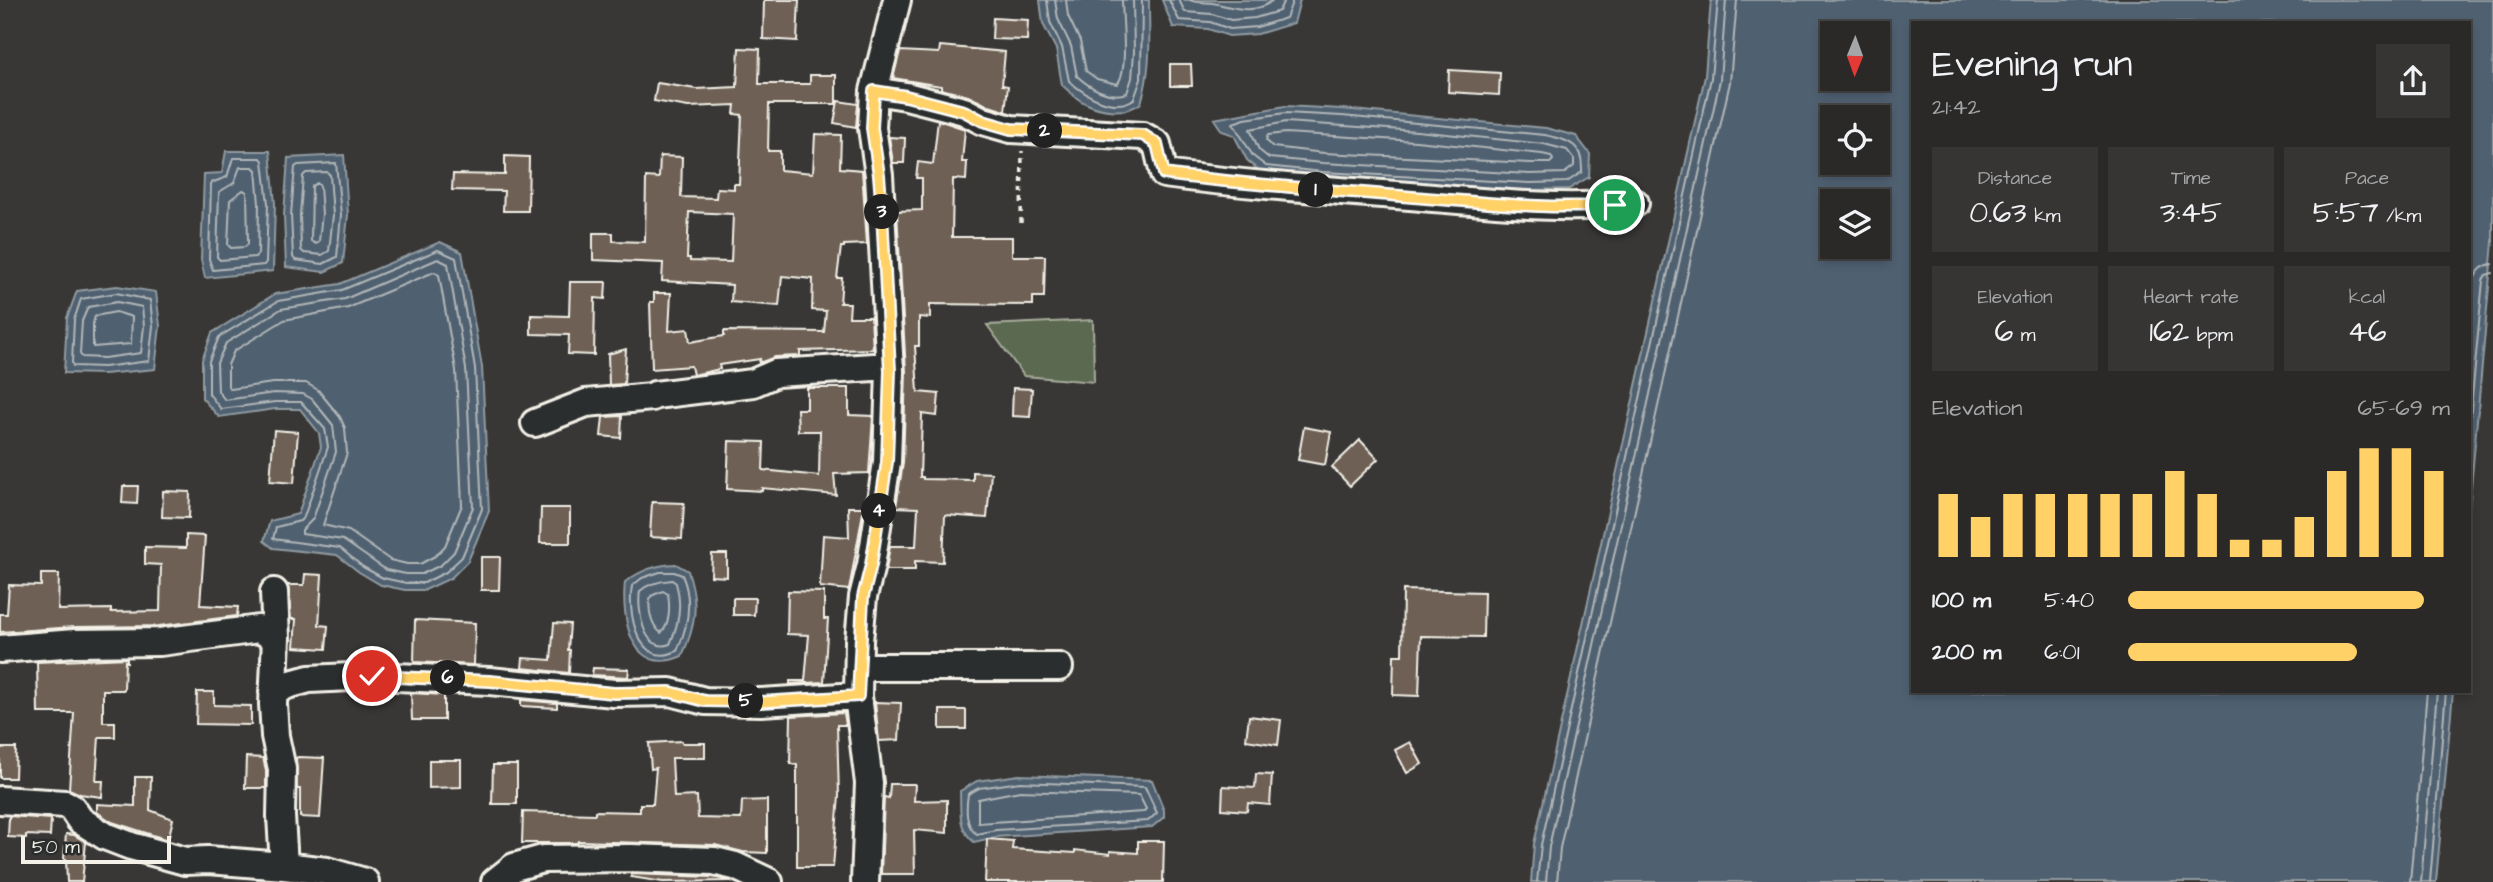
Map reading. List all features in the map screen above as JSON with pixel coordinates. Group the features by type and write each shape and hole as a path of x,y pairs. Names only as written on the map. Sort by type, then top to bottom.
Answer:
{"street":[{"path":"865,882 869,783 858,696 859,667 863,597 871,565 887,462 890,366 880,187 872,128 874,91 897,0"},
{"path":"874,91 964,111 983,121 1023,130 1143,135 1157,144 1164,174 1215,181 1490,203 1578,208 1634,204"},
{"path":"535,423 586,403 753,383 776,373 890,366"},
{"path":"274,592 276,638 273,692 275,736 282,769 284,866"},
{"path":"0,649 75,643 160,642 259,629 276,638"},
{"path":"859,667 1059,667"},
{"path":"273,692 309,679 372,676 490,681 614,693 670,692 705,701 761,702 858,696"},
{"path":"0,800 65,804 72,808 80,820 105,836 185,861 208,860 284,866 327,872 365,882"},
{"path":"495,882 514,867 542,859 631,858 714,861 735,866 769,882"}],"path":[{"path":"1021,223 1023,130"}],"green space":[{"path":"1093,320 1094,382 1024,376 987,325"}],"water":[{"path":"1040,0 1149,0 1148,65 1141,103 1121,110 1098,108 1079,100 1062,85 1056,49 1043,24"},
{"path":"1162,0 1300,0 1294,23 1258,34 1229,36 1208,29 1173,27"},
{"path":"1711,0 2493,0 2493,242 2471,488 2471,21 1911,21 1911,693 2453,693 2436,882 1531,882 1534,844 1705,76"},
{"path":"1285,106 1546,128 1576,136 1590,154 1589,177 1569,189 1530,190 1322,179 1262,173 1247,160 1234,135 1222,131 1214,119"},
{"path":"226,151 270,151 275,204 273,271 205,278 201,260 204,174 222,173"},
{"path":"344,155 348,215 343,263 324,272 286,267 284,215 288,158"},
{"path":"440,242 462,252 482,367 489,511 468,561 451,578 425,590 405,590 381,585 337,555 273,548 264,541 270,521 298,514 321,447 319,433 300,409 275,409 219,417 202,398 202,360 212,333 275,294 340,284"},
{"path":"117,286 156,292 160,326 155,369 104,374 64,373 67,318 77,291"},
{"path":"676,564 688,571 695,604 693,624 682,656 665,661 651,659 633,642 628,628 625,582 649,569"},
{"path":"1019,775 1152,780 1164,810 1164,817 1152,827 996,837 974,842 962,825 960,791 977,781"}],"building":[{"path":"764,0 799,0 797,41 763,39"},
{"path":"993,18 1028,20 1027,40 992,39"},
{"path":"940,46 1005,52 1002,85 1008,86 1005,111 968,96 941,89 941,86 893,78 900,51 939,53"},
{"path":"739,48 760,49 759,84 810,84 810,75 836,75 836,104 769,104 768,151 780,151 780,170 813,173 815,134 841,135 840,168 862,170 867,244 841,247 837,278 842,278 840,303 850,303 849,317 871,317 873,349 800,351 800,356 775,357 759,363 760,359 719,365 720,369 693,375 691,366 652,369 650,302 654,302 654,293 671,293 669,331 688,329 690,342 724,336 724,331 824,332 826,311 812,310 813,279 782,276 779,306 731,302 732,285 662,281 663,263 593,260 593,233 613,233 613,241 645,242 646,177 659,178 660,156 682,157 681,197 716,198 717,188 734,189 734,184 739,184 742,115 734,114 735,105 688,107 654,101 657,83 696,89 737,87","holes":["689,212 733,214 731,262 690,261 690,258 687,258"]},
{"path":"1170,64 1191,64 1192,86 1170,86"},
{"path":"1449,70 1500,73 1499,95 1448,92"},
{"path":"838,101 858,104 856,127 834,123"},
{"path":"938,120 965,129 962,162 967,162 966,180 953,179 952,237 1012,237 1012,256 1045,256 1044,297 1033,297 1033,305 930,304 930,318 919,317 919,346 915,346 918,392 939,394 937,416 922,414 920,477 973,480 973,472 991,473 987,518 945,515 943,562 915,561 915,570 886,570 890,546 916,546 918,508 896,507 903,463 906,372 897,211 922,210 922,178 916,178 918,162 933,164"},
{"path":"889,137 905,138 904,163 893,163"},
{"path":"505,156 529,157 528,211 503,211 504,191 452,190 453,174 505,175"},
{"path":"570,282 606,282 605,299 595,298 594,355 568,354 569,335 531,334 531,315 569,316"},
{"path":"626,349 624,384 609,385 608,354"},
{"path":"807,388 849,388 849,415 873,416 869,473 834,474 836,495 762,488 762,491 727,489 729,441 764,442 763,470 819,476 820,431 798,431 797,409 807,409"},
{"path":"1013,388 1032,389 1030,417 1012,416"},
{"path":"622,416 621,438 601,436 603,417"},
{"path":"1304,427 1331,432 1325,465 1298,460"},
{"path":"274,430 298,432 294,483 270,481"},
{"path":"1360,440 1378,459 1350,486 1332,467"},
{"path":"123,486 138,486 137,504 122,503"},
{"path":"163,491 190,492 189,518 162,517"},
{"path":"652,502 684,503 682,539 650,537"},
{"path":"848,507 864,507 849,590 820,587 823,535 849,537"},
{"path":"541,508 570,508 570,543 540,543"},
{"path":"186,535 205,536 200,605 238,607 237,616 159,626 75,627 0,632 0,614 7,614 9,585 41,586 41,574 59,574 58,610 160,611 161,565 145,564 145,547 186,548"},
{"path":"712,554 727,554 727,577 711,576"},
{"path":"481,557 500,557 499,590 481,590"},
{"path":"305,574 322,575 319,625 328,626 326,649 294,647 296,619 291,619 288,585 304,585"},
{"path":"1403,590 1484,592 1483,637 1421,636 1419,696 1393,695 1394,655 1402,655"},
{"path":"788,591 824,592 824,619 828,619 824,682 790,684 790,681 805,681 809,635 787,634"},
{"path":"733,598 755,598 754,615 733,615"},
{"path":"415,620 475,623 474,665 414,662"},
{"path":"554,623 570,624 569,673 522,668 523,658 551,660"},
{"path":"127,658 124,690 103,690 103,722 115,722 115,737 99,737 96,781 103,781 102,797 80,794 69,789 74,713 38,713 37,662"},
{"path":"593,668 629,669 628,677 592,675"},
{"path":"197,692 214,692 214,705 251,706 251,725 196,724"},
{"path":"411,693 444,695 444,720 412,720"},
{"path":"521,700 557,703 557,708 521,706"},
{"path":"875,702 901,703 899,740 879,741"},
{"path":"940,710 966,710 966,729 940,729"},
{"path":"844,713 846,725 837,725 839,796 833,867 797,867 797,765 790,764 791,716"},
{"path":"1249,716 1281,720 1278,745 1246,740"},
{"path":"1410,742 1422,764 1407,773 1395,750"},
{"path":"649,743 705,743 705,758 672,758 674,797 697,796 698,818 741,819 742,801 767,800 767,853 743,852 715,845 578,841 522,843 523,812 640,812 640,804 653,804 656,768 651,769"},
{"path":"0,748 16,748 15,778 0,778"},
{"path":"246,757 263,758 266,788 245,788"},
{"path":"298,757 324,758 320,818 300,817"},
{"path":"429,760 461,760 461,787 429,788"},
{"path":"493,765 517,765 517,804 492,804"},
{"path":"1256,774 1272,775 1270,805 1248,803 1247,811 1222,809 1223,786 1255,788"},
{"path":"135,777 151,777 150,810 173,819 168,840 112,822 97,812 97,804 135,806"},
{"path":"890,784 915,784 914,801 947,800 947,833 914,830 915,874 881,874 884,797 889,798"},
{"path":"9,816 51,819 50,836 8,837"},
{"path":"66,834 86,842 82,882 67,882 64,859"},
{"path":"987,839 1013,841 1012,849 1075,853 1075,850 1110,854 1110,851 1138,853 1138,841 1164,841 1163,882 985,882"},
{"path":"631,874 712,877 731,881 663,882 631,877"}],"route":[{"path":"372,676 490,681 614,693 670,692 705,701 761,702 858,696 863,597 871,565 887,462 890,371 882,212 872,128 874,91 964,111 983,121 1011,129 1143,135 1157,144 1164,174 1293,188 1490,203 1578,208 1615,205"}]}
